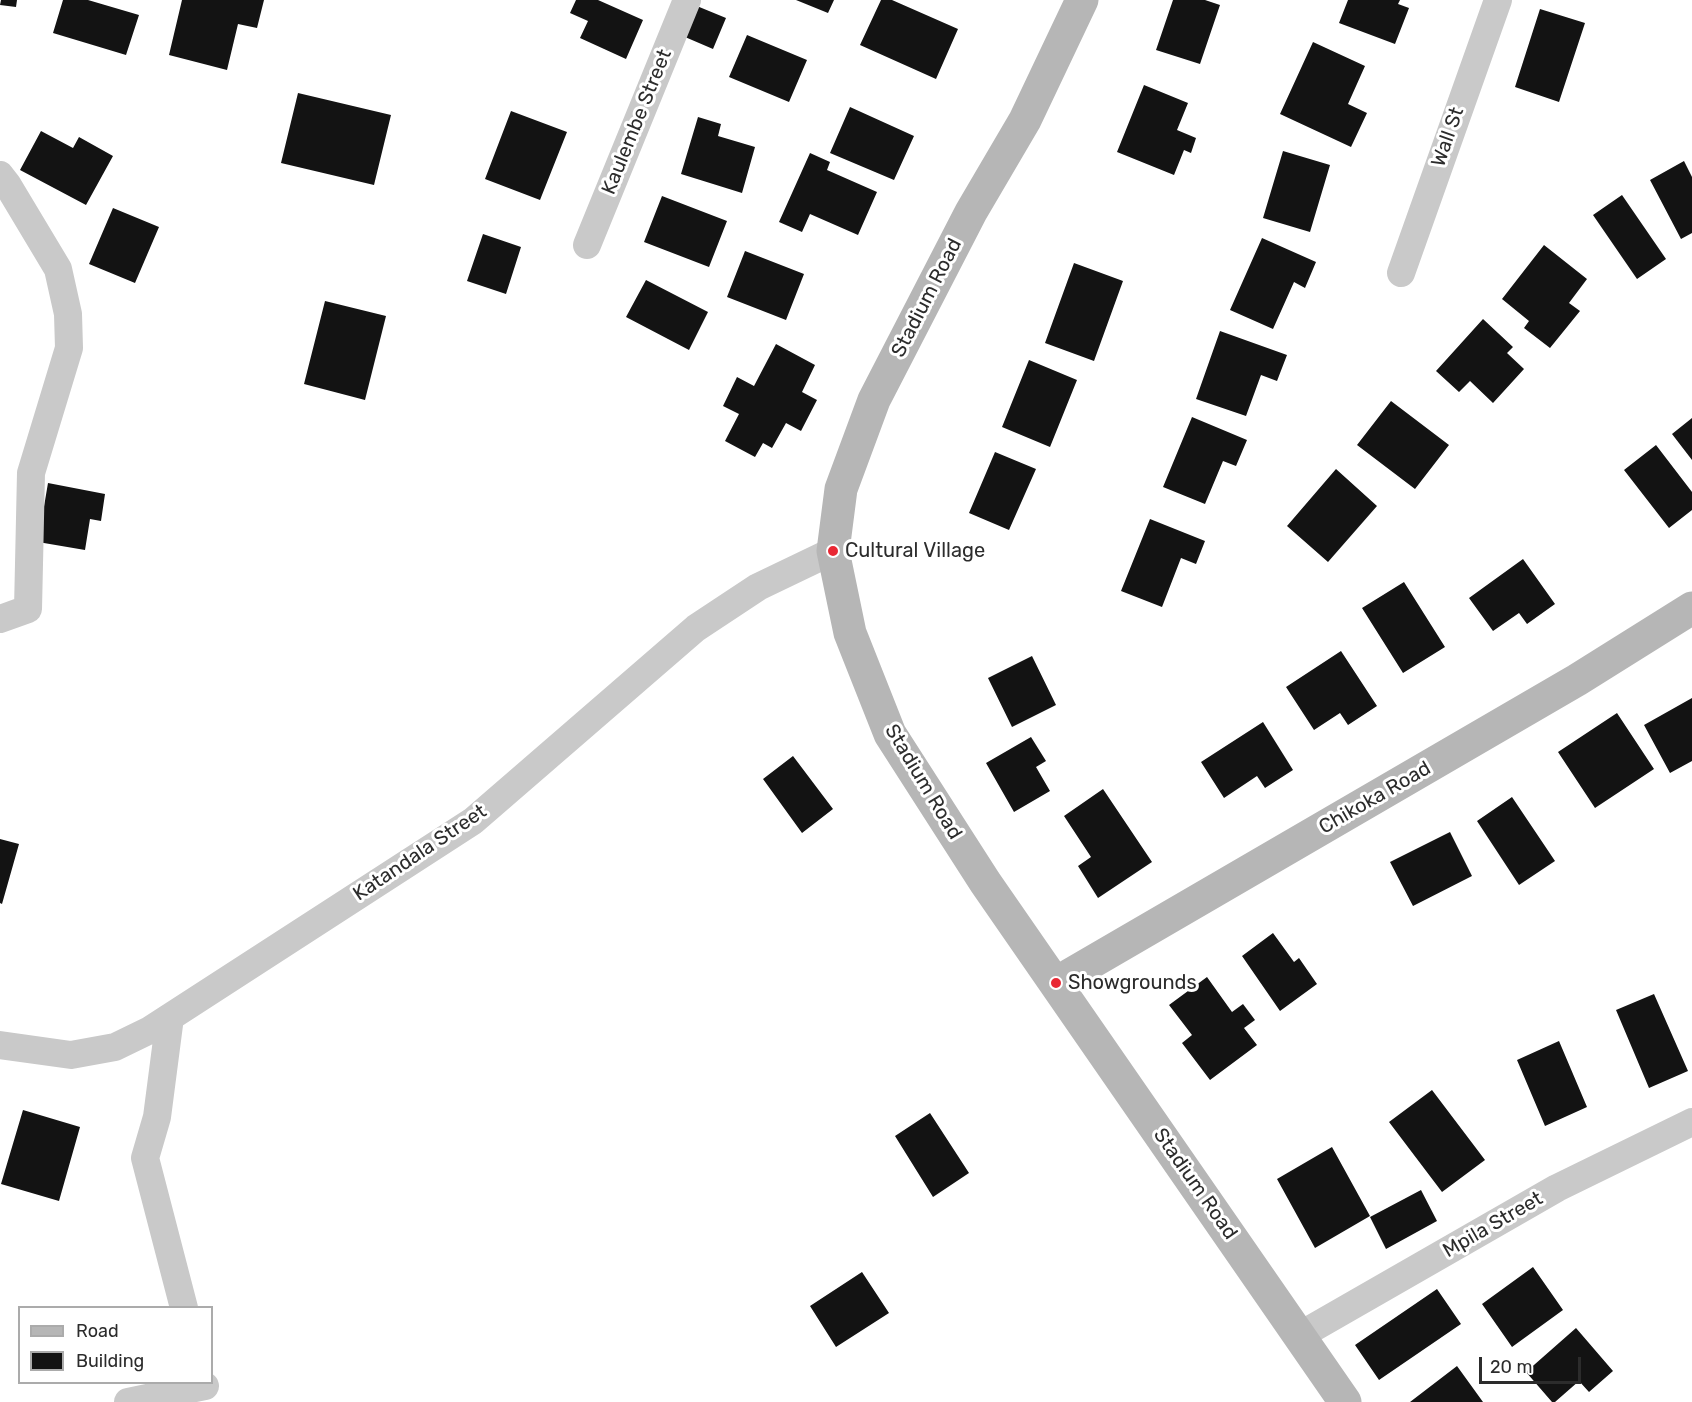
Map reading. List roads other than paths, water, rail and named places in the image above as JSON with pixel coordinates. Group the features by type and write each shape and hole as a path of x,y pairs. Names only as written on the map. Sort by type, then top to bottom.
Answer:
{"street":[{"name":"Kaulembe Street","path":"587,245 687,0"},
{"name":"Stadium Road","path":"1082,0 1025,120 971,212 874,400 841,489 833,551 850,633 890,734 985,882 1345,1402"},
{"name":"Wall St","path":"1401,273 1498,0"},
{"path":"0,175 58,269 68,314 69,348 31,473 28,609 0,619"},
{"name":"Katandala Street","path":"0,1045 71,1055 116,1047 150,1030 472,821 696,628 758,587 833,551"},
{"name":"Chikoka Road","path":"1056,983 1577,680 1692,608"},
{"path":"170,1017 157,1117 145,1158 183,1306"},
{"name":"Mpila Street","path":"1299,1336 1557,1188 1692,1122"},
{"path":"128,1402 206,1390"}],"place":[{"name":"Cultural Village","path":"833,551"},
{"name":"Showgrounds","path":"1056,983"}]}
